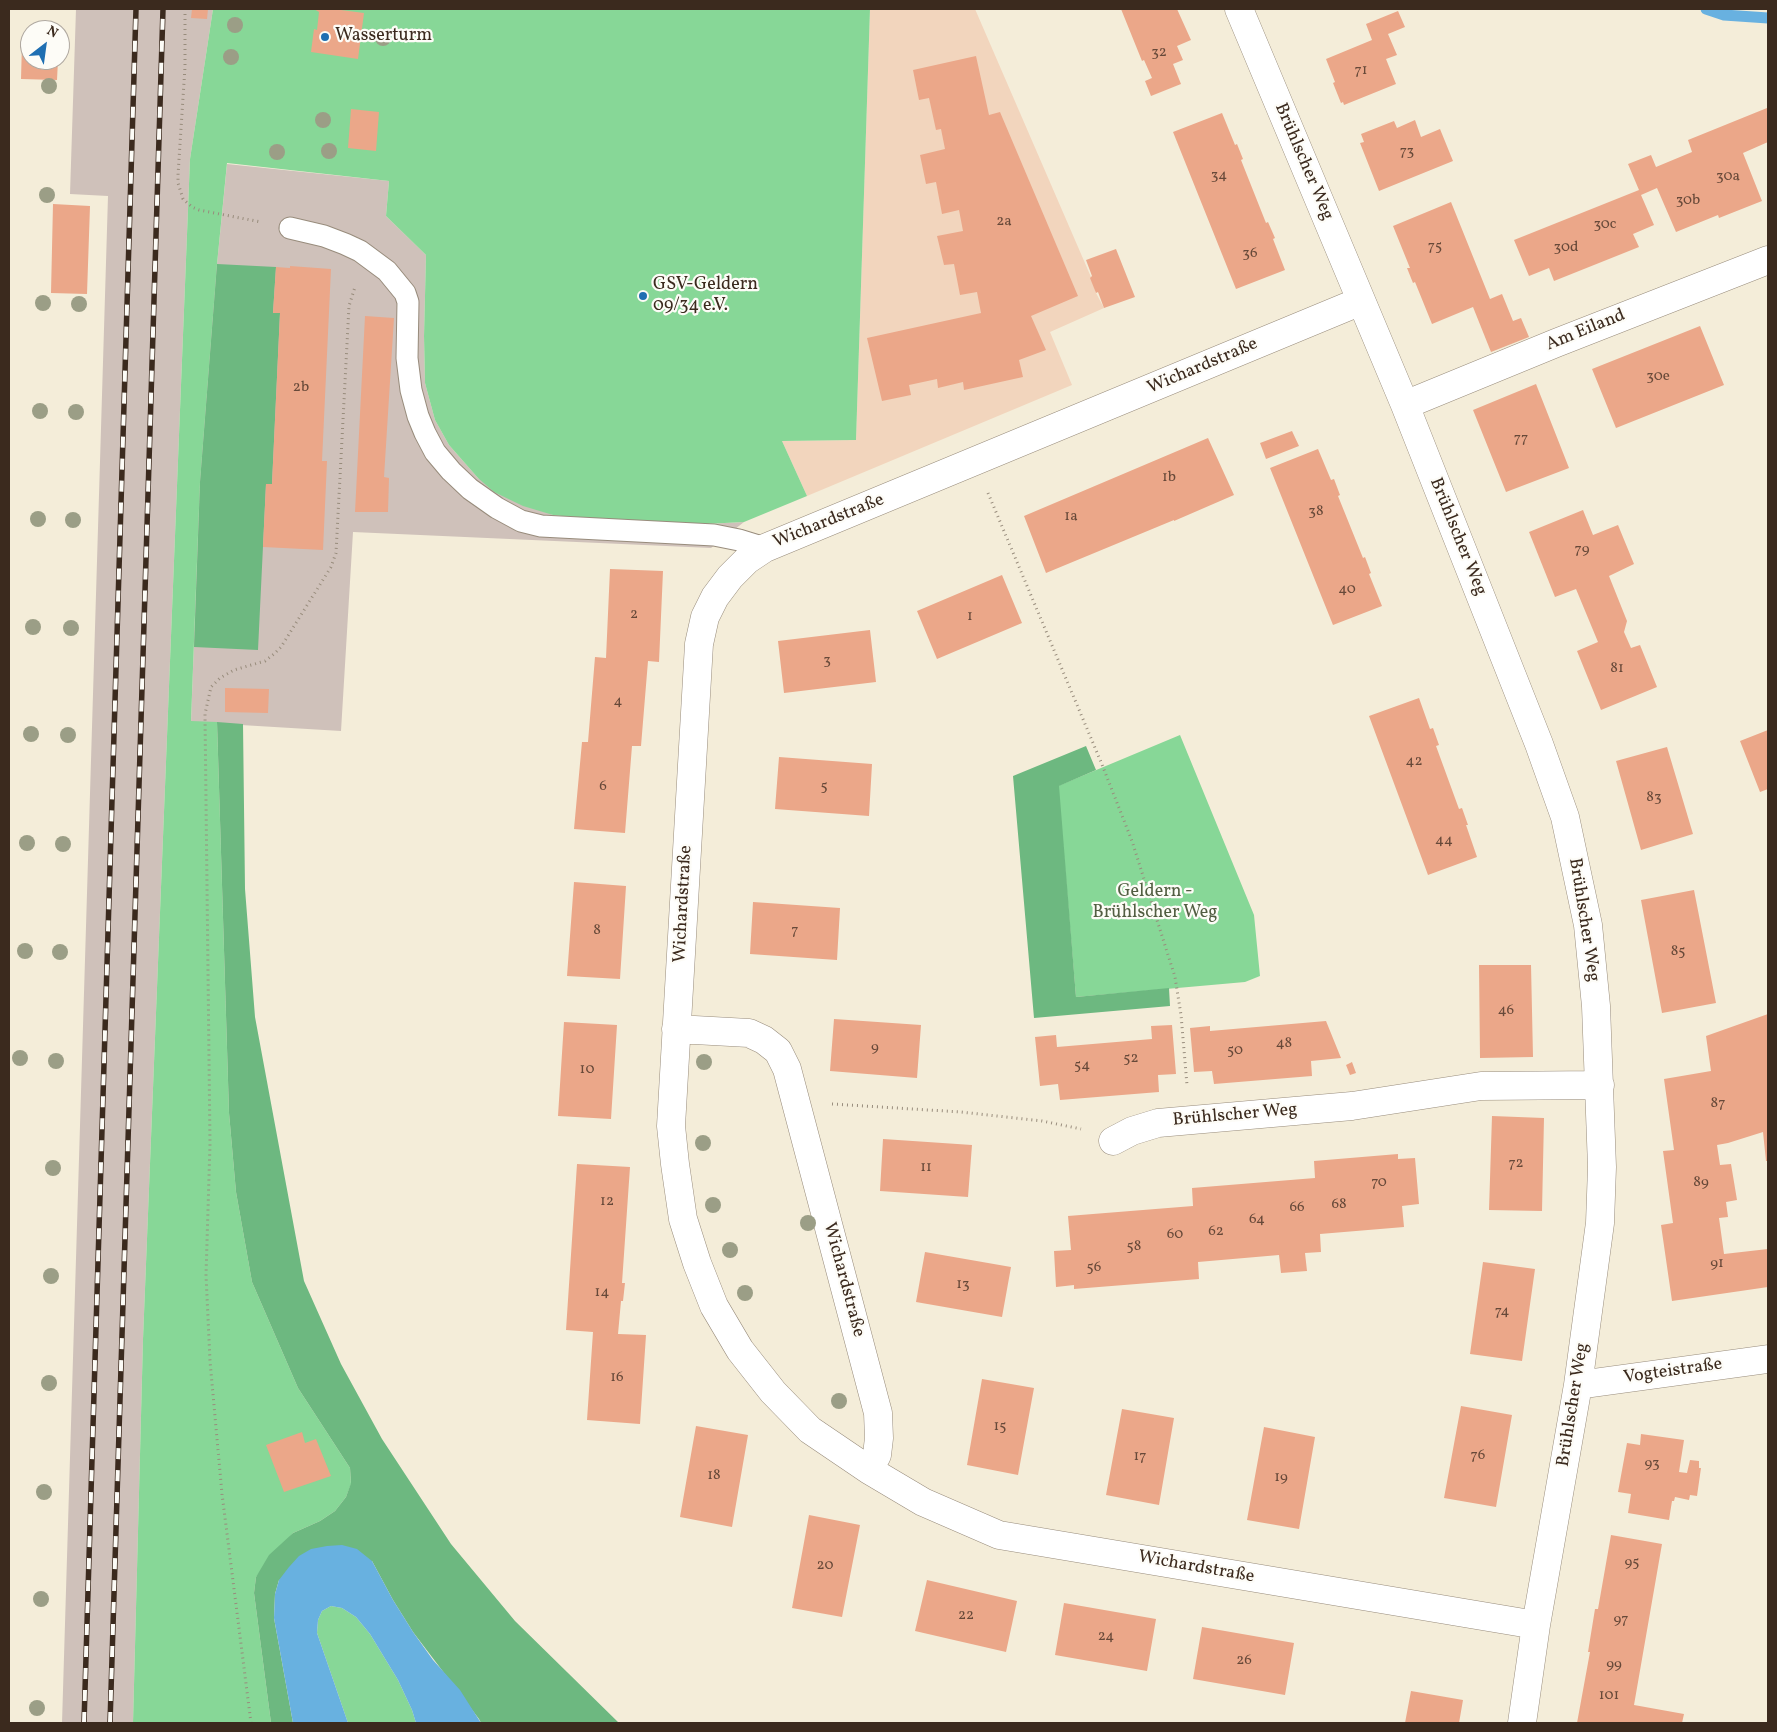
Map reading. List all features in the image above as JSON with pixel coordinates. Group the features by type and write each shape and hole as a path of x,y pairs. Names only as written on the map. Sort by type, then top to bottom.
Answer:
{"street":[{"name":"Brühlscher Weg","path":"1238,9 1405,405 1539,744 1565,818 1588,925 1596,1006 1600,1085 1602,1167 1600,1223 1578,1385 1536,1625 1522,1723"},
{"name":"Am Eiland","path":"1405,405 1556,343 1768,260"},
{"name":"Wichardstraße","path":"1361,301 765,548 747,560 730,577 715,598 705,617 699,644 671,1126 675,1164 683,1219 697,1263 714,1306 740,1350 778,1398 810,1430 869,1470 923,1502 999,1534 1536,1625"},
{"name":"Wichardstraße","path":"676,1030 749,1033 764,1040 778,1051 787,1069 878,1413 879,1438 877,1455 869,1470"},
{"name":"Brühlscher Weg","path":"1113,1141 1132,1131 1158,1123 1352,1106 1481,1086 1600,1085"},
{"name":"Vogteistraße","path":"1578,1385 1768,1359"}],"lane":[{"path":"290,228 324,236 345,244 373,260 386,271 405,293 408,302 408,358 411,390 418,416 435,452 470,489 521,521 541,526 714,535 765,548"}],"path":[{"path":"185,9 178,175 178,183 183,199 199,210 290,228"},
{"path":"251,1723 222,1494 210,1361 206,1275 210,1144 205,714 211,687 220,678 234,670 265,661 281,647 331,567 336,553 349,306 355,286 373,260"},
{"path":"975,462 1101,762 1132,841 1168,950 1176,977 1181,1015 1190,1120"},
{"path":"796,1102 961,1112 1042,1121 1079,1128 1113,1141"}],"shaded area":[{"path":"76,9 213,9 190,159 143,1339 133,1723 62,1723 108,196 70,194"},
{"path":"870,9 975,9 1104,308 1050,332 1072,385 807,496 782,441 856,440"},
{"path":"227,164 389,181 386,216 426,255 425,383 435,420 449,445 478,478 553,515 596,520 705,524 744,522 711,548 353,532 341,731 191,722 200,482 217,264"}],"green space":[{"path":"213,9 870,9 856,440 782,441 807,496 744,522 705,524 596,520 553,515 523,506 494,492 478,478 449,445 435,420 425,383 426,255 386,216 389,181 227,163 200,482 191,721 217,722 229,1113 236,1192 252,1282 298,1388 350,1468 351,1484 346,1497 335,1511 320,1521 293,1533 256,1577 254,1593 271,1723 133,1723 143,1339 190,159"},
{"path":"217,264 276,267 273,313 280,313 272,484 266,484 258,650 194,647 200,482"},
{"path":"217,722 243,724 245,889 255,1017 304,1281 341,1364 382,1439 451,1544 515,1621 619,1723 481,1723 413,1632 372,1561 279,1580 275,1594 274,1618 293,1723 271,1723 254,1593 256,1577 269,1555 293,1533 320,1521 335,1511 346,1497 351,1483 350,1468 298,1388 252,1282 236,1192 229,1113"},
{"name":"Geldern - Brühlscher Weg","path":"1180,735 1254,915 1260,976 1245,982 1076,997 1058,786"},
{"path":"1086,746 1096,770 1059,786 1076,997 1169,988 1170,1006 1034,1018 1013,776"},
{"path":"331,1606 342,1608 356,1617 370,1634 398,1680 416,1723 348,1723 317,1633 318,1620 322,1611"}],"water":[{"path":"342,1545 357,1549 372,1561 413,1632 433,1660 460,1690 481,1723 416,1723 398,1680 370,1634 356,1617 342,1608 331,1606 322,1611 318,1620 317,1633 348,1723 293,1723 274,1618 275,1594 279,1580 299,1556 311,1549"}],"building":[{"path":"192,9 208,9 207,19 191,18"},
{"path":"314,9 344,9 341,10 364,13 358,59 311,52 314,29 317,30 319,12"},
{"path":"1121,9 1177,9 1191,40 1177,46 1183,60 1173,64 1181,84 1151,96 1145,81 1152,78 1144,60 1142,61"},
{"path":"1398,11 1405,27 1388,34 1397,55 1386,59 1396,84 1344,105 1343,102 1341,103 1333,83 1335,82 1326,59 1372,40 1366,24"},
{"path":"976,56 989,115 1000,112 1078,296 1031,316 1046,350 1019,360 1023,377 964,390 963,382 938,388 937,379 909,385 911,395 882,401 867,338 981,313 977,292 960,295 954,264 944,265 937,236 963,231 959,210 942,214 936,182 926,184 920,155 945,149 941,129 936,130 929,98 919,100 913,70"},
{"path":"21,70 58,70 57,80 21,79"},
{"path":"1767,108 1768,142 1743,153 1762,201 1719,218 1718,215 1676,232 1657,188 1641,195 1654,225 1633,234 1639,247 1554,281 1549,268 1529,276 1514,240 1639,190 1628,164 1651,155 1656,167 1692,152 1688,140"},
{"path":"351,109 379,112 376,151 348,148"},
{"path":"1222,113 1243,159 1241,160 1266,223 1268,222 1275,238 1273,239 1285,270 1236,289 1173,132"},
{"path":"1415,120 1421,137 1440,129 1453,161 1379,191 1360,143 1364,142 1361,134 1394,121 1397,128"},
{"path":"1451,202 1490,299 1502,294 1513,321 1521,318 1529,337 1491,352 1473,307 1432,324 1415,282 1413,283 1407,268 1410,268 1393,226"},
{"path":"53,204 90,206 87,294 51,293"},
{"path":"1116,249 1135,297 1104,308 1090,278 1092,276 1086,260"},
{"path":"290,266 331,269 322,461 327,461 323,550 263,547 266,484 272,484 280,313 273,313 276,267 290,268"},
{"path":"365,316 394,318 384,477 389,478 388,512 355,512"},
{"path":"1700,326 1724,385 1616,428 1592,369"},
{"path":"1536,384 1569,468 1506,492 1473,410"},
{"path":"1292,431 1299,446 1266,459 1260,443"},
{"path":"1208,438 1234,495 1046,573 1024,516"},
{"path":"1318,449 1331,480 1334,479 1340,495 1338,496 1363,558 1365,557 1371,573 1369,574 1382,606 1333,625 1270,468"},
{"path":"1583,510 1593,535 1618,525 1634,564 1609,576 1627,621 1624,632 1631,648 1640,645 1657,687 1601,710 1577,651 1598,642 1576,589 1555,597 1529,532"},
{"path":"610,569 663,571 659,662 648,661 641,746 632,746 625,833 574,829 582,742 588,742 595,657 606,658"},
{"path":"1002,575 1022,623 937,659 917,611"},
{"path":"870,630 876,682 784,693 778,641"},
{"path":"225,688 269,689 268,713 225,712"},
{"path":"1419,698 1430,729 1433,728 1439,745 1436,746 1459,809 1462,808 1477,857 1428,875 1369,716"},
{"path":"1768,730 1768,789 1760,792 1740,741"},
{"path":"1667,747 1693,834 1641,850 1616,761"},
{"path":"779,757 872,764 869,816 775,809"},
{"path":"574,882 626,886 620,979 567,976"},
{"path":"1694,890 1716,1003 1662,1013 1641,900"},
{"path":"753,902 840,908 837,960 750,954"},
{"path":"1479,965 1531,965 1533,1057 1480,1058"},
{"path":"1768,1014 1768,1161 1766,1161 1763,1132 1717,1145 1720,1165 1731,1164 1737,1200 1726,1202 1728,1217 1719,1218 1724,1254 1768,1249 1768,1287 1672,1301 1661,1225 1673,1223 1663,1151 1674,1150 1664,1079 1711,1071 1706,1036"},
{"path":"834,1019 921,1025 917,1078 830,1071"},
{"path":"1326,1021 1341,1058 1311,1061 1312,1076 1214,1084 1212,1071 1194,1072 1190,1028 1210,1026 1210,1031"},
{"path":"564,1022 617,1025 611,1119 558,1116"},
{"path":"1172,1025 1176,1074 1158,1075 1159,1092 1060,1100 1058,1084 1040,1086 1035,1037 1056,1035 1057,1047 1152,1039 1151,1026"},
{"path":"1352,1062 1356,1073 1350,1075 1346,1065"},
{"path":"1492,1116 1544,1118 1542,1211 1489,1210"},
{"path":"883,1139 972,1145 968,1197 880,1191"},
{"path":"1398,1154 1398,1159 1415,1158 1419,1204 1402,1206 1404,1227 1320,1234 1321,1252 1305,1253 1307,1271 1281,1273 1279,1255 1198,1262 1199,1279 1074,1289 1074,1285 1056,1287 1054,1251 1071,1250 1068,1216 1193,1206 1192,1188 1315,1178 1314,1161"},
{"path":"577,1164 630,1167 622,1283 625,1283 623,1301 621,1301 618,1334 646,1335 640,1424 587,1420 593,1332 566,1330"},
{"path":"925,1252 1011,1267 1002,1317 916,1302"},
{"path":"1483,1262 1535,1269 1522,1361 1470,1354"},
{"path":"982,1379 1034,1388 1018,1475 967,1465"},
{"path":"1461,1406 1512,1415 1496,1507 1444,1498"},
{"path":"1122,1409 1174,1418 1159,1505 1106,1495"},
{"path":"696,1426 748,1435 732,1527 680,1517"},
{"path":"1264,1427 1315,1437 1299,1529 1247,1520"},
{"path":"302,1432 305,1443 316,1439 331,1476 284,1492 266,1445"},
{"path":"1641,1434 1684,1440 1679,1472 1687,1473 1690,1460 1699,1461 1699,1468 1701,1468 1697,1496 1690,1495 1689,1500 1675,1497 1674,1501 1672,1501 1669,1520 1628,1513 1631,1494 1618,1492 1627,1443 1640,1445"},
{"path":"809,1515 860,1525 842,1617 792,1608"},
{"path":"1611,1535 1662,1544 1634,1705 1684,1714 1682,1723 1577,1723 1590,1652 1588,1652 1595,1609 1598,1609"},
{"path":"927,1580 1017,1601 1006,1652 915,1631"},
{"path":"1064,1603 1156,1619 1147,1671 1055,1655"},
{"path":"1202,1627 1294,1643 1285,1695 1193,1679"},
{"path":"1411,1691 1463,1700 1459,1723 1405,1723"}],"waterway":[{"path":"1706,9 1724,15 1768,18"}],"railway":[{"path":"84,1723 136,9"},
{"path":"110,1723 163,9"}],"place":[{"name":"Wasserturm","path":"325,37"},
{"name":"GSV-Geldern 09/34 e.V.","path":"643,296"}]}
